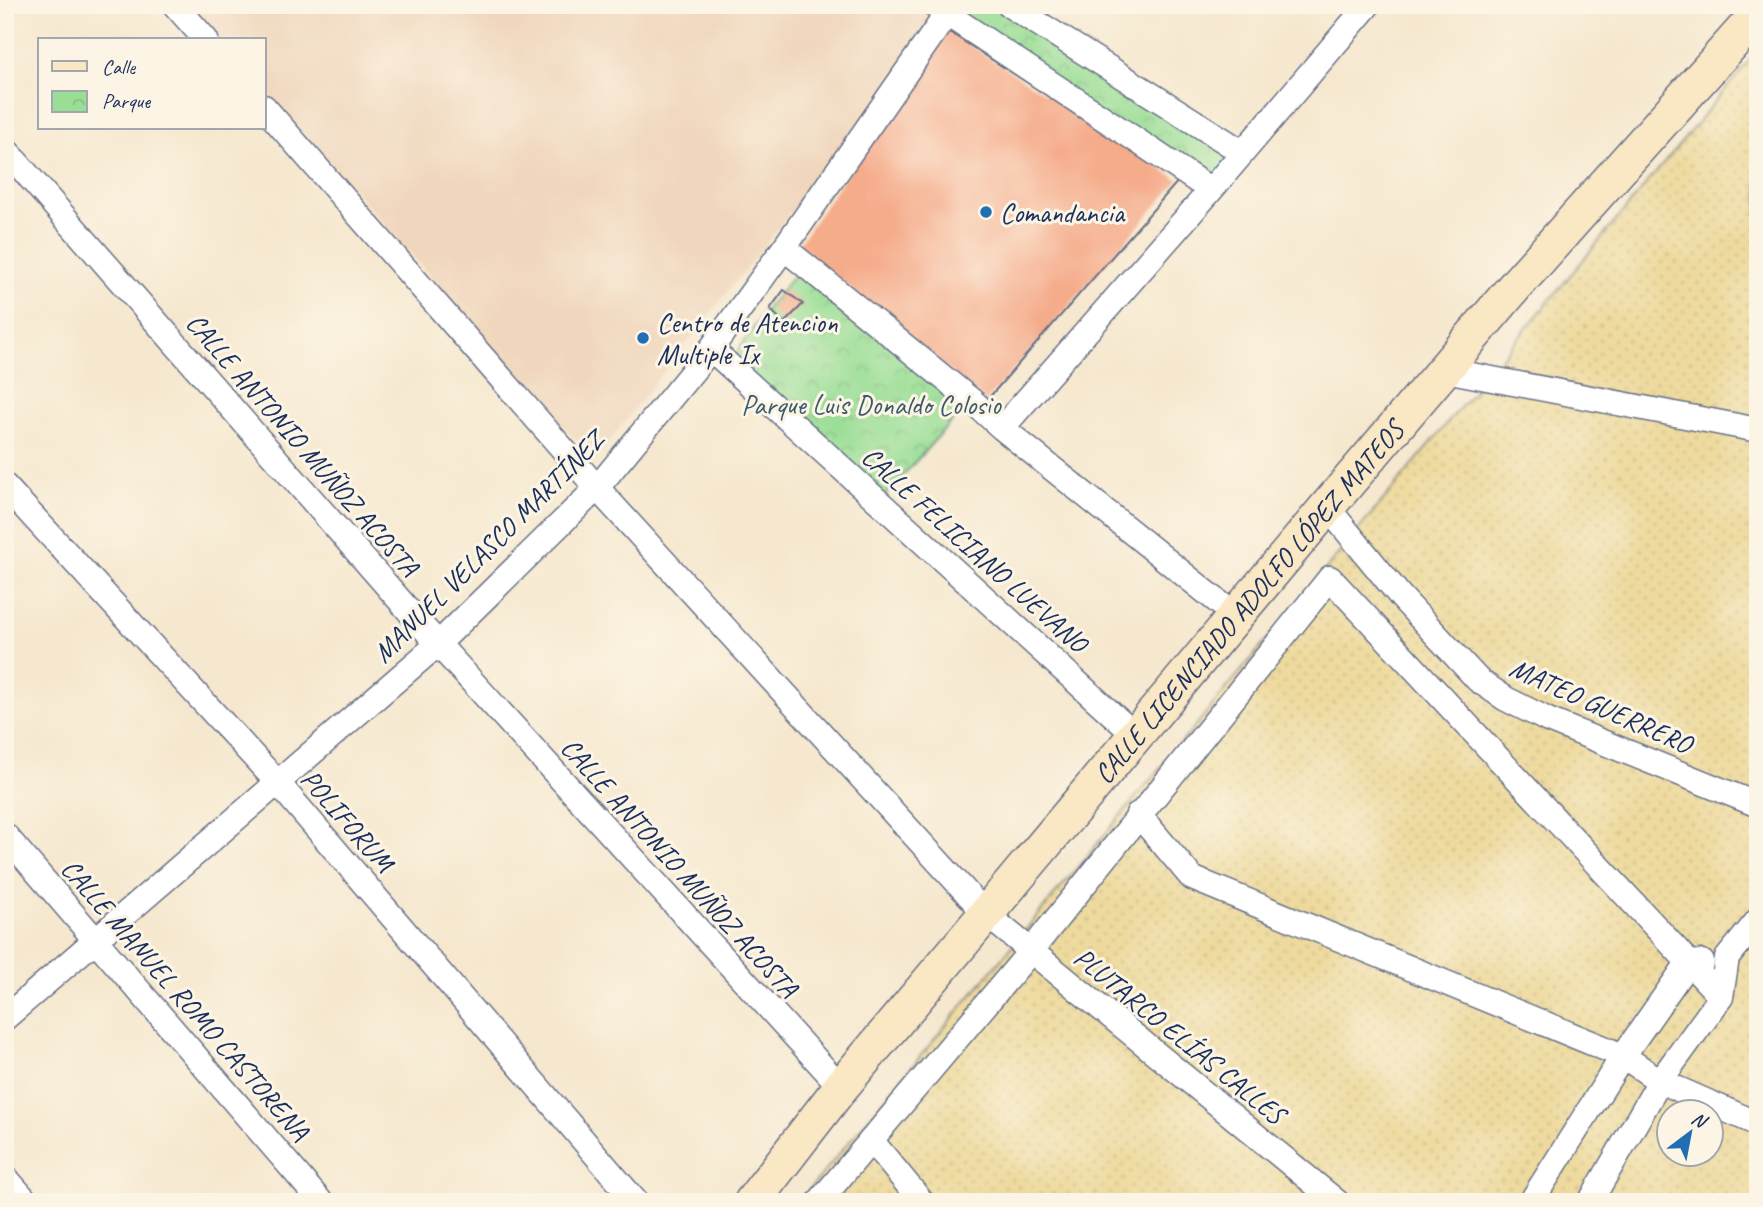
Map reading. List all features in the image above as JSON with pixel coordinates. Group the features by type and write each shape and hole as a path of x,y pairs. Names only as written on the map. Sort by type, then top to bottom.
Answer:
{"main road":[{"name":"CALLE LICENCIADO ADOLFO LÓPEZ MATEOS","path":"752,1202 841,1087 1328,507 1516,285 1758,14"}],"street":[{"path":"175,5 204,38"},
{"path":"1009,5 1242,152"},
{"path":"1002,428 1211,190 1368,5"},
{"path":"945,8 1211,190"},
{"name":"MANUEL VELASCO MARTÍNEZ","path":"5,1018 438,644 597,488 711,349 784,248 945,8"},
{"name":"PLUTARCO ELÍAS CALLES","path":"266,109 597,488 986,914 1337,1202"},
{"name":"CALLE ANTONIO MUÑOZ ACOSTA","path":"5,149 438,644 841,1087"},
{"path":"784,248 1237,617"},
{"name":"CALLE FELICIANO LUEVANO","path":"711,349 1136,736"},
{"path":"1445,370 1758,430"},
{"name":"POLIFORUM","path":"5,486 278,783 636,1202"},
{"name":"MATEO GUERRERO","path":"1328,507 1401,597 1478,680 1488,687 1548,720 1758,805"},
{"path":"819,1202 1030,952 1138,814 1330,578 1721,997"},
{"path":"1138,814 1192,878 1623,1056 1660,1081 1758,1124"},
{"name":"CALLE MANUEL ROMO CASTORENA","path":"5,835 321,1202"},
{"path":"1590,1202 1660,1081 1721,997 1727,958 1758,920"},
{"path":"1531,1202 1623,1056 1688,963 1727,958"},
{"path":"870,1140 922,1202"},
{"path":"5,1177 27,1202"}],"shaded area":[{"path":"190,5 935,5 948,14 594,460 266,91 266,38 219,38"}],"sand":[{"path":"1758,50 1758,1202 799,1202"}],"green space":[{"path":"935,5 1009,5 1242,152 1211,190"},
{"name":"Parque Luis Donaldo Colosio","path":"803,265 971,400 879,502 729,364 766,309"}],"building":[{"name":"Comandancia","path":"946,30 1179,180 986,401 798,245"},
{"path":"784,290 803,304 784,323 770,309"}],"place":[{"name":"Comandancia","path":"986,212"},
{"name":"Centro de Atencion Multiple Ix","path":"643,338"}]}
